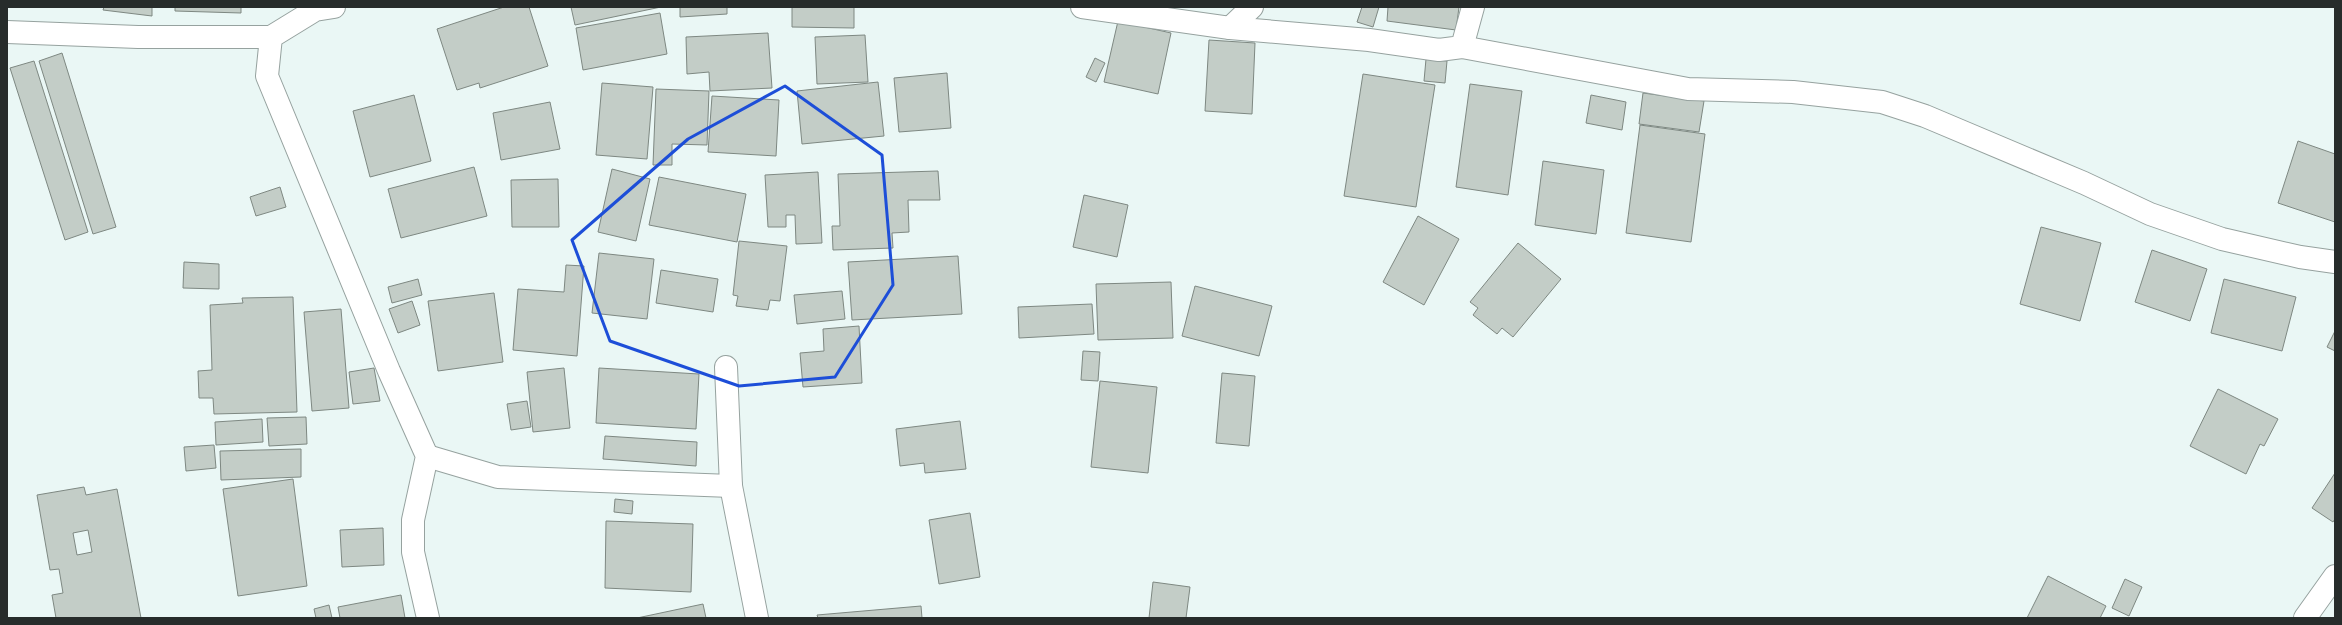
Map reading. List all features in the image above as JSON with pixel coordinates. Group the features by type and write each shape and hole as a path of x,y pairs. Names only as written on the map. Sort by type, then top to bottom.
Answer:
{"street":[{"path":"7,32 138,37 271,37 315,10 334,7"},
{"path":"1082,7 1230,28 1369,40 1439,50 1462,47 1688,90 1793,92 1882,102 1925,116 2084,183 2150,214 2222,239 2335,262"},
{"path":"1230,28 1252,7"},
{"path":"1462,47 1473,7"},
{"path":"271,37 267,76 389,371 427,456 413,520 413,536 414,552 428,618"},
{"path":"726,367 731,486 757,618"},
{"path":"427,456 498,477 731,486"},
{"path":"2305,618 2335,576"}],"highlighted area":[{"path":"785,86 882,155 893,285 835,377 739,386 610,341 572,240 688,139"}],"building":[{"path":"104,7 152,7 152,16 103,10"},
{"path":"175,7 241,7 241,13 175,11"},
{"path":"504,7 529,7 548,66 480,88 479,83 457,90 437,29"},
{"path":"571,7 661,7 575,25"},
{"path":"680,7 727,7 727,14 680,17"},
{"path":"792,7 854,7 854,28 792,27"},
{"path":"1362,7 1379,7 1373,27 1357,22"},
{"path":"1388,7 1459,7 1456,30 1387,21"},
{"path":"660,13 667,54 583,70 576,28"},
{"path":"1118,21 1171,33 1158,94 1104,82"},
{"path":"768,33 772,88 710,91 709,72 687,74 686,37"},
{"path":"865,35 868,82 817,84 815,37"},
{"path":"1209,40 1255,43 1252,114 1205,111"},
{"path":"62,53 116,227 93,234 39,61"},
{"path":"1095,58 1105,63 1096,82 1086,77"},
{"path":"1426,59 1447,61 1445,83 1424,81"},
{"path":"34,61 88,232 65,240 10,68"},
{"path":"947,73 951,128 899,132 894,78"},
{"path":"1363,74 1435,85 1416,207 1344,196"},
{"path":"878,82 884,136 802,144 797,91"},
{"path":"602,83 653,87 647,159 596,155"},
{"path":"1470,84 1522,91 1508,195 1456,187"},
{"path":"656,89 709,91 707,145 672,144 672,165 653,165"},
{"path":"1643,93 1704,101 1699,132 1639,124"},
{"path":"414,95 431,161 370,177 353,111"},
{"path":"1591,95 1626,102 1622,130 1586,123"},
{"path":"712,96 779,100 776,156 708,152"},
{"path":"550,102 560,149 501,160 493,113"},
{"path":"1640,125 1705,134 1691,242 1626,233"},
{"path":"2298,141 2335,154 2335,222 2278,203"},
{"path":"1543,161 1604,170 1596,234 1535,225"},
{"path":"474,167 487,216 401,238 388,189"},
{"path":"612,169 650,179 636,241 598,232"},
{"path":"938,171 940,200 908,200 909,232 892,233 893,248 833,250 832,226 840,226 838,174"},
{"path":"818,172 822,243 796,244 795,215 786,215 786,227 768,227 765,175"},
{"path":"659,177 746,194 737,242 649,225"},
{"path":"558,179 559,227 512,227 511,180"},
{"path":"280,187 286,207 256,216 250,197"},
{"path":"1084,195 1128,205 1117,257 1073,247"},
{"path":"1418,216 1459,239 1424,305 1383,282"},
{"path":"2041,227 2101,243 2080,321 2020,304"},
{"path":"739,241 787,246 780,301 770,300 768,310 736,306 738,296 733,295"},
{"path":"1518,243 1561,279 1513,337 1502,328 1497,334 1473,315 1478,308 1470,302"},
{"path":"2152,250 2207,269 2190,321 2135,302"},
{"path":"599,253 654,259 647,319 592,313"},
{"path":"958,256 962,314 852,320 848,262"},
{"path":"184,262 219,264 219,289 183,288"},
{"path":"566,265 584,266 577,356 513,350 518,289 564,292"},
{"path":"661,270 718,279 713,312 656,303"},
{"path":"418,279 422,295 392,303 388,287"},
{"path":"2224,279 2296,297 2282,351 2211,333"},
{"path":"1171,282 1173,338 1098,340 1096,284"},
{"path":"1195,286 1272,306 1259,356 1182,336"},
{"path":"842,291 845,319 797,324 794,295"},
{"path":"494,293 503,362 438,371 428,301"},
{"path":"293,297 297,412 214,414 213,398 199,398 198,371 212,370 210,305 243,303 242,298"},
{"path":"412,301 420,325 398,333 389,309"},
{"path":"1092,304 1094,334 1019,338 1018,307"},
{"path":"341,309 349,408 312,411 304,312"},
{"path":"859,326 862,383 803,387 800,353 824,351 823,329"},
{"path":"2335,331 2335,351 2327,347"},
{"path":"1083,351 1100,352 1098,381 1081,380"},
{"path":"374,368 380,401 353,404 349,372"},
{"path":"564,368 570,428 533,432 527,372"},
{"path":"599,368 699,374 696,429 596,423"},
{"path":"1222,373 1255,376 1249,446 1216,443"},
{"path":"1100,381 1157,387 1148,473 1091,467"},
{"path":"2218,389 2278,419 2264,446 2260,444 2246,474 2190,446"},
{"path":"527,401 531,427 511,430 507,404"},
{"path":"306,417 307,444 269,446 267,418"},
{"path":"262,419 263,442 216,445 215,422"},
{"path":"960,421 966,469 925,473 924,463 900,466 896,429"},
{"path":"605,436 697,442 696,466 603,459"},
{"path":"214,445 216,468 186,471 184,447"},
{"path":"301,449 301,477 221,480 220,451"},
{"path":"2335,473 2335,519 2333,522 2312,508"},
{"path":"293,479 307,586 238,596 223,489"},
{"path":"84,487 86,495 117,489 141,618 56,618 52,595 63,593 59,569 50,570 37,495","holes":["88,530 92,552 77,555 73,533"]},
{"path":"615,499 633,501 632,514 614,512"},
{"path":"970,513 980,577 939,584 929,520"},
{"path":"606,521 693,524 691,592 605,588"},
{"path":"383,528 384,565 342,567 340,530"},
{"path":"2048,576 2106,606 2100,618 2027,618"},
{"path":"2125,579 2142,587 2129,616 2112,608"},
{"path":"1153,582 1190,587 1186,618 1149,618"},
{"path":"401,595 405,618 340,618 338,607"},
{"path":"703,604 706,618 637,618"},
{"path":"329,605 332,618 316,618 314,609"},
{"path":"921,606 922,618 818,618 817,615"}]}
